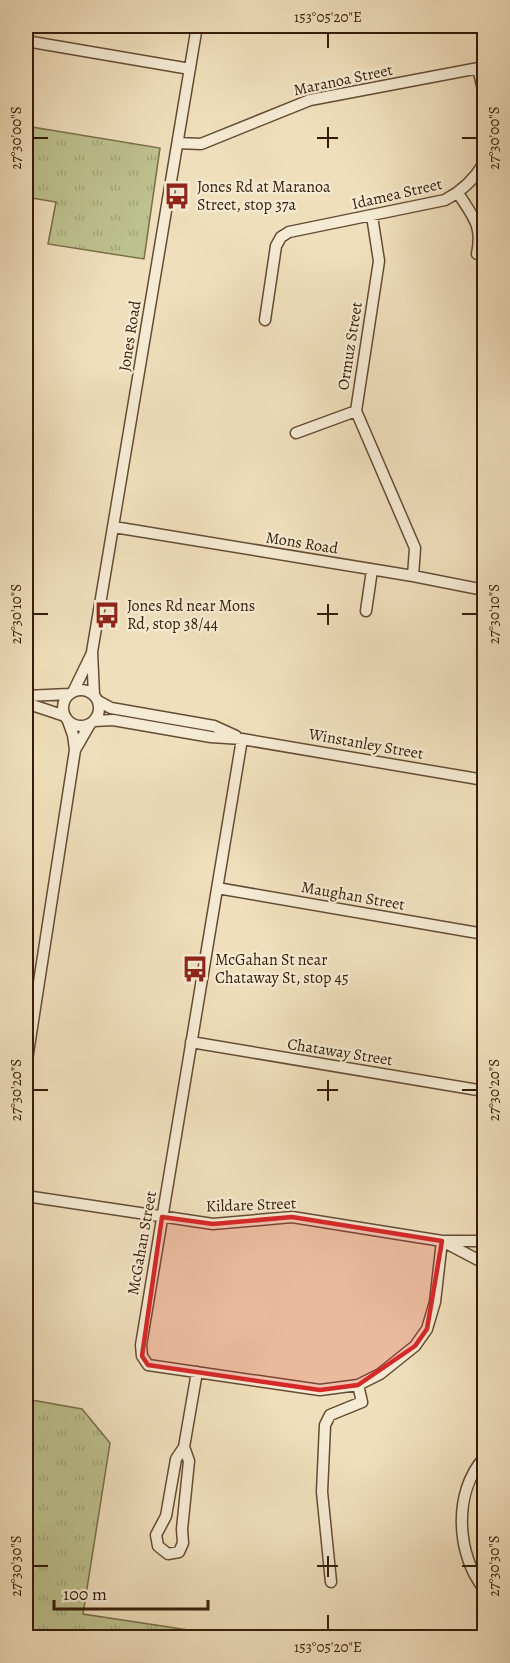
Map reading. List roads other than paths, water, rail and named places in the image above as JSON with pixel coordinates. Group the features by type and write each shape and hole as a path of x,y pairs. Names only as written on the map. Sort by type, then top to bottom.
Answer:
{"street":[{"name":"Jones Road","path":"96,698 92,652 197,26"},
{"path":"26,41 190,69"},
{"path":"482,68 484,94"},
{"name":"Maranoa Street","path":"178,143 201,144 310,100 482,68"},
{"name":"Idamea Street","path":"265,320 276,246 281,237 289,232 445,200 472,181 484,163"},
{"path":"458,193 478,226 480,238 477,254"},
{"name":"Ormuz Street","path":"372,216 378,261 356,411 415,548 413,576"},
{"path":"296,433 356,411"},
{"name":"Mons Road","path":"114,527 413,576 484,590"},
{"path":"366,611 372,570"},
{"name":"Jones Road","path":"71,693 92,652"},
{"path":"26,696 84,690 96,698 99,712 75,750"},
{"path":"26,1066 27,1044 75,750 73,735 63,705 71,693"},
{"name":"Winstanley Street","path":"96,698 111,708 214,726 242,739"},
{"path":"26,703 67,719 75,725 83,726 92,723"},
{"name":"Winstanley Street","path":"92,723 112,720 211,737 242,739 484,780"},
{"name":"McGahan Street","path":"242,739 141,1345 142,1356 148,1365 320,1390 358,1385 380,1374 415,1346 427,1329 435,1302 442,1241"},
{"name":"Maughan Street","path":"217,888 484,934"},
{"name":"Chataway Street","path":"191,1042 484,1091"},
{"name":"Kildare Street","path":"26,1196 213,1224 292,1217 442,1241 484,1241"},
{"name":"Kildare Street","path":"442,1241 484,1263"},
{"path":"184,1446 189,1461 182,1529 183,1543 179,1552 168,1554 158,1546 156,1536 166,1516 176,1459 184,1446 197,1372"},
{"path":"331,1582 322,1492 325,1425 330,1415 362,1402 358,1385"},
{"path":"484,1458 467,1487 463,1507 462,1534 468,1560 484,1589"}],"place":[{"name":"Jones Rd at Maranoa Street, stop 37a","path":"177,196"},
{"name":"Jones Rd near Mons Rd, stop 38/44","path":"107,615"},
{"name":"McGahan St near Chataway St, stop 45","path":"195,969"}]}
